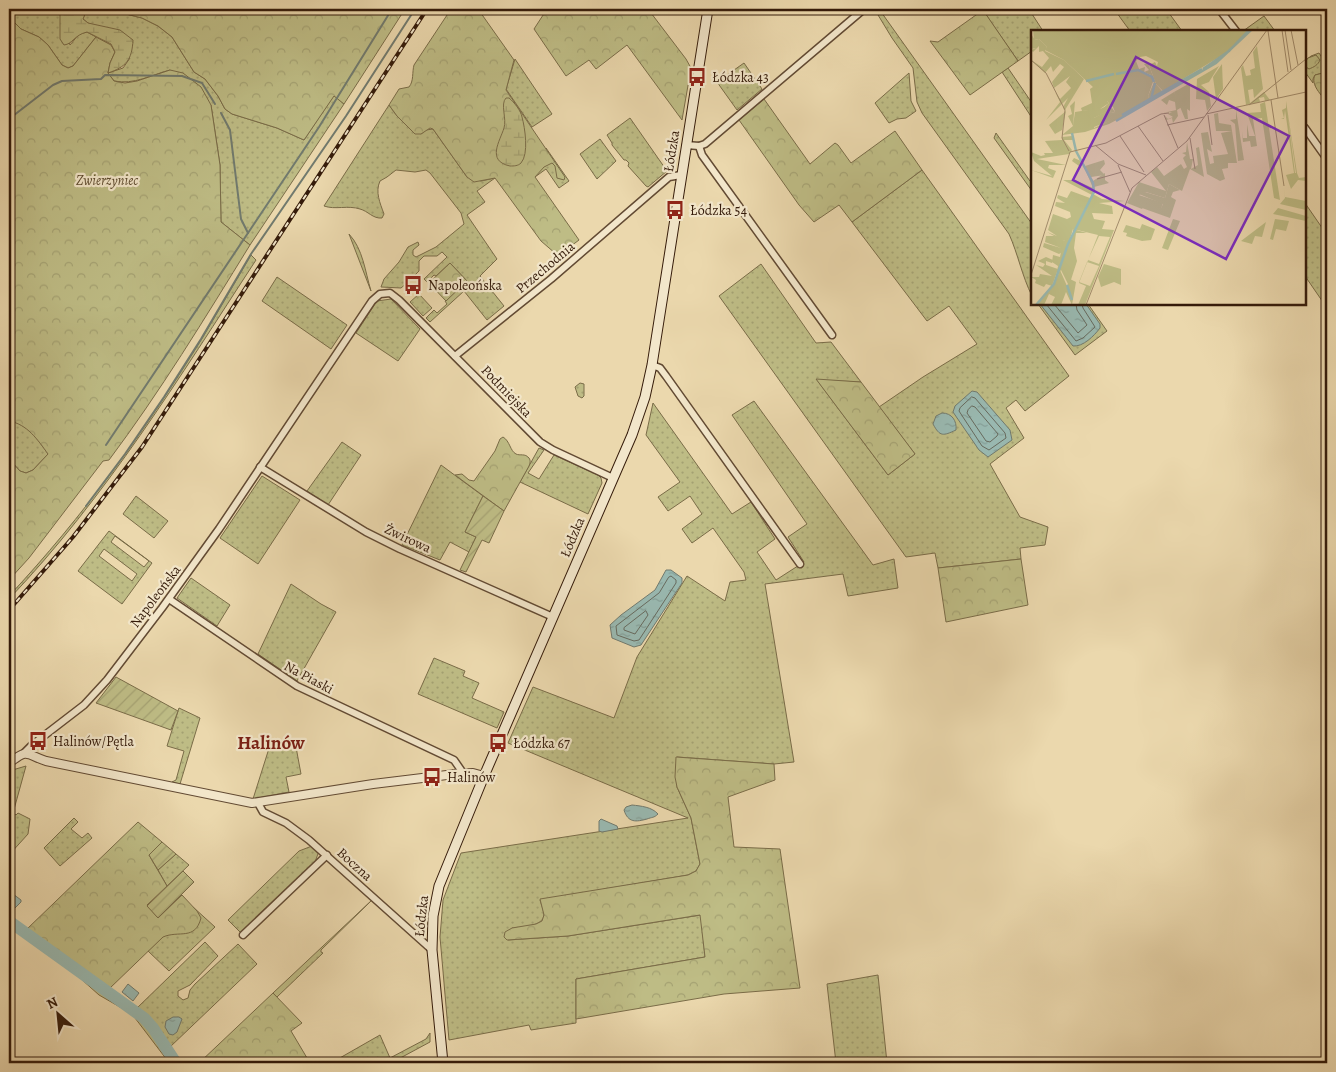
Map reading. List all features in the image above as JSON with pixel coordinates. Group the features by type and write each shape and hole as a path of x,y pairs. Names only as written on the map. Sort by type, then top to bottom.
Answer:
{"main road":[{"name":"Łódzka","path":"443,1063 432,950 433,916 439,886 484,776 639,416 652,364 708,9"}],"street":[{"path":"686,145 700,146 706,144 864,9"},
{"path":"1220,9 1235,30"},
{"path":"1306,129 1327,159"},
{"path":"700,146 702,156 832,335"},
{"name":"Przechodnia","path":"455,356 551,278 669,177 681,175"},
{"name":"Napoleońska","path":"9,763 71,716 96,692 214,537 372,301 378,295 385,293 392,294 399,300"},
{"name":"Podmiejska","path":"399,300 540,442 613,478"},
{"path":"652,364 660,368 666,376 800,564"},
{"name":"Żwirowa","path":"260,467 366,532 553,617"},
{"name":"Na Piaski","path":"168,599 297,686 449,757 459,774"},
{"path":"35,755 38,741"},
{"path":"24,753 35,755 46,761 247,803 459,774 473,773 484,776"},
{"name":"Boczna","path":"258,803 263,812 293,827 432,950"},
{"path":"243,935 326,855"}],"green space":[{"name":"Zwierzyniec","path":"9,9 13,9 13,21 21,29 39,37 48,45 62,65 68,68 73,66 96,37 111,45 115,52 108,73 114,81 125,83 137,81 170,70 183,73 201,87 211,105 220,165 221,222 250,245 182,354 128,434 109,460 103,461 29,558 9,580 9,459 20,471 26,473 33,470 48,454 27,429 9,421"},
{"path":"13,9 60,9 70,45 79,34 87,32 96,37 73,66 68,68 62,65 48,45 39,37 21,29 13,21"},
{"path":"60,9 87,9 83,19 88,23 120,30 133,40 127,62 108,73 115,52 111,44 87,32 64,45 60,39"},
{"path":"87,9 121,9 126,14 142,18 158,26 172,37 194,72 205,79 225,109 232,114 277,128 304,140 334,95 344,104 250,245 221,222 220,165 211,105 170,70 135,81 114,81 108,73 123,68 130,58 99,27 83,19"},
{"path":"121,9 405,9 344,104 334,96 304,140 277,128 232,114 225,109 205,79 194,72 172,37 158,26 142,18 126,14"},
{"path":"451,9 478,9 514,60 506,90 565,177 564,180 557,178 555,166 552,163 544,167 535,177 579,240 559,255 541,241 495,178 474,182 467,177 433,129 430,128 421,134 415,134 389,105 399,89 411,85 414,65"},
{"path":"547,9 648,9 691,68 682,120 627,45 596,69 589,60 566,76 534,29"},
{"path":"879,9 1031,223 1031,294 1009,234 922,113 917,102 913,68 875,10"},
{"path":"982,9 1033,9 1032,14 1042,30 1031,30 1031,52 1018,61"},
{"path":"1114,9 1166,9 1181,30 1129,30"},
{"path":"983,10 1018,61 970,95 930,41 938,42"},
{"path":"1264,16 1274,30 1244,30"},
{"path":"1319,53 1327,65 1327,72 1315,75 1313,83 1306,73 1306,60"},
{"path":"1316,55 1320,60 1316,66 1309,69 1306,67 1308,58"},
{"path":"515,59 552,114 532,127 506,89"},
{"path":"744,63 762,89 737,110 717,82"},
{"path":"1008,68 1031,102 1031,116 1002,72"},
{"path":"1327,72 1327,103 1315,86 1314,79 1315,75"},
{"path":"909,73 911,101 916,111 906,118 897,119 889,123 875,103"},
{"path":"506,98 511,100 520,112 525,134 525,154 521,163 514,166 498,160 496,155 505,124 504,101"},
{"path":"764,99 810,164 835,143 851,163 895,131 922,170 852,222 839,205 814,222 799,205 739,120"},
{"path":"389,105 397,116 421,134 426,130 433,129 467,177 481,181 495,178 477,191 485,202 467,215 497,259 480,276 504,306 487,320 464,291 430,322 426,318 434,310 437,313 447,304 445,301 467,281 450,263 427,282 424,279 447,257 442,252 437,256 424,256 419,261 419,271 405,282 407,283 401,288 381,287 384,279 399,262 408,247 418,242 419,245 413,250 413,255 416,257 436,247 464,224 461,213 426,170 415,172 396,170 380,181 378,193 384,214 382,218 351,207 333,208 324,206"},
{"path":"630,118 667,171 648,187 628,166 629,163 624,160 612,145 607,135"},
{"path":"996,133 1031,180 1031,190 994,138"},
{"path":"600,139 616,161 597,179 580,154"},
{"path":"546,148 569,181 559,188 546,169 535,177"},
{"path":"922,170 1069,376 1025,411 1016,400 1006,408 1024,438 990,464 1020,517 1048,527 1045,545 1020,548 1021,559 938,568 935,553 906,557 719,296 761,264 816,343 831,342 861,382 817,380 888,475 915,454 879,407 977,344 949,306 927,321 852,222"},
{"path":"1306,204 1327,235 1327,308 1306,277"},
{"path":"349,234 361,253 371,291"},
{"path":"251,255 256,260 140,436 78,520 9,599 9,596 88,504 136,439 203,337"},
{"path":"450,263 467,281 446,301 429,283"},
{"path":"277,277 347,325 331,349 262,301"},
{"path":"419,294 432,308 423,316 410,302"},
{"path":"391,299 420,329 398,361 356,333 377,301"},
{"path":"1039,305 1089,305 1107,331 1075,355"},
{"path":"816,379 861,382 915,454 888,475"},
{"path":"580,383 584,384 584,396 582,398 578,396 575,387"},
{"path":"754,401 873,565 894,559 898,588 848,596 843,574 765,584 794,762 774,764 677,757 677,787 691,818 700,864 696,871 688,875 540,900 544,913 543,919 531,926 512,928 508,940 568,936 701,915 705,957 576,979 576,1023 531,1030 529,1025 449,1040 440,937 443,900 461,853 688,818 508,743 533,687 614,718 637,657 687,576 725,601 730,582 746,580 744,572 713,528 692,543 682,529 702,514 690,496 668,511 658,497 680,482 646,435 653,403 732,514 751,502 775,539 757,552 776,580 804,562 788,537 807,524 732,415"},
{"path":"9,421 15,422 27,429 48,454 33,470 26,473 20,471 9,459"},
{"path":"503,437 514,453 526,456 530,461 504,511 455,475 462,474 469,480 474,481"},
{"path":"342,442 361,455 328,505 307,491"},
{"path":"539,448 544,450 528,473 539,479 554,455 601,478 602,483 588,514 520,482"},
{"path":"441,465 483,496 465,532 476,537 469,552 450,542 440,560 402,545"},
{"path":"262,476 300,500 258,564 220,538"},
{"path":"136,496 168,521 154,538 123,514"},
{"path":"483,496 504,511 489,543 482,540 466,572 460,570 476,537 465,532"},
{"path":"109,531 152,563 122,604 78,571","holes":["115,536 149,561 144,567 111,542","104,549 137,574 132,581 99,556"]},
{"path":"1021,559 1028,605 946,622 938,568"},
{"path":"191,578 230,605 217,626 177,598"},
{"path":"291,584 336,612 297,681 258,654"},
{"path":"434,658 465,671 463,676 479,683 472,698 504,712 497,728 418,694"},
{"path":"116,677 178,711 171,730 96,703"},
{"path":"179,708 200,718 180,784 172,782 176,780 184,751 167,746"},
{"path":"271,742 296,747 301,774 286,777 289,792 253,799"},
{"path":"676,757 774,764 775,780 728,797 734,847 780,849 800,988 724,994 576,1019 576,979 705,957 700,915 568,936 507,940 504,937 505,932 512,928 536,924 542,921 544,915 540,899 688,875 696,871 700,864 691,818 677,787 675,777"},
{"path":"26,766 13,813 16,815 18,813 30,819 28,834 9,855 9,846 15,840 9,833 9,771"},
{"path":"74,818 78,822 71,829 82,838 88,833 92,838 60,866 44,848"},
{"path":"138,822 162,842 149,855 167,886 147,905 158,918 182,895 201,918 195,930 191,932 163,937 109,989 27,929"},
{"path":"162,842 176,854 158,870 149,855"},
{"path":"312,846 319,851 315,862 241,933 228,920 299,851"},
{"path":"176,854 189,865 167,886 158,870"},
{"path":"183,871 194,882 158,918 147,906"},
{"path":"372,900 321,950 323,953 277,997 273,993"},
{"path":"193,907 215,927 169,971 148,951"},
{"path":"9,919 15,921 136,1009 205,942 218,956 190,985 178,991 178,996 183,1000 188,998 190,990 195,984 238,944 257,964 170,1047 179,1063 130,1063 167,1060 132,1014 99,995 71,970 9,924"},
{"path":"878,975 887,1063 836,1063 827,984"},
{"path":"273,993 302,1023 291,1031 310,1063 199,1063"},
{"path":"430,1033 430,1042 391,1063 331,1063 380,1035 390,1058 426,1039"}],"water":[{"path":"1041,305 1087,305 1100,324 1100,328 1084,343 1073,346"},
{"path":"972,391 977,392 1010,430 1012,440 988,457 979,450 953,412 955,406"},
{"path":"942,413 949,414 953,418 956,430 945,434 938,431 933,424 936,416"},
{"path":"666,570 671,570 682,578 682,583 641,645 634,647 612,638 610,625 655,590"},
{"path":"632,805 650,808 658,814 639,821 630,819 624,810"},
{"path":"601,819 617,826 618,829 599,831 599,821"},
{"path":"9,891 21,900 12,911 9,911"},
{"path":"128,984 139,993 133,1001 122,992"},
{"path":"173,1017 182,1019 177,1032 173,1035 169,1034 165,1027 166,1021"}],"waterway":[{"path":"106,445 319,127 392,9"},
{"path":"86,506 164,397 251,254 346,116 415,9"},
{"path":"9,119 53,85 62,81 101,79 105,75 182,76 202,83 215,104"},
{"path":"221,113 230,130 241,219 248,233"},
{"path":"9,921 144,1018 153,1028 176,1063"}],"railway":[{"path":"9,610 73,537 142,447 427,9"}],"place":[{"name":"Łódzka 43","path":"697,77"},
{"name":"Łódzka 54","path":"675,210"},
{"name":"Napoleońska","path":"413,285"},
{"name":"Halinów/Pętla","path":"38,741"},
{"name":"Łódzka 67","path":"498,743"},
{"name":"Halinów","path":"432,777"}],"district":[{"name":"Halinów","path":"271,742"}]}
